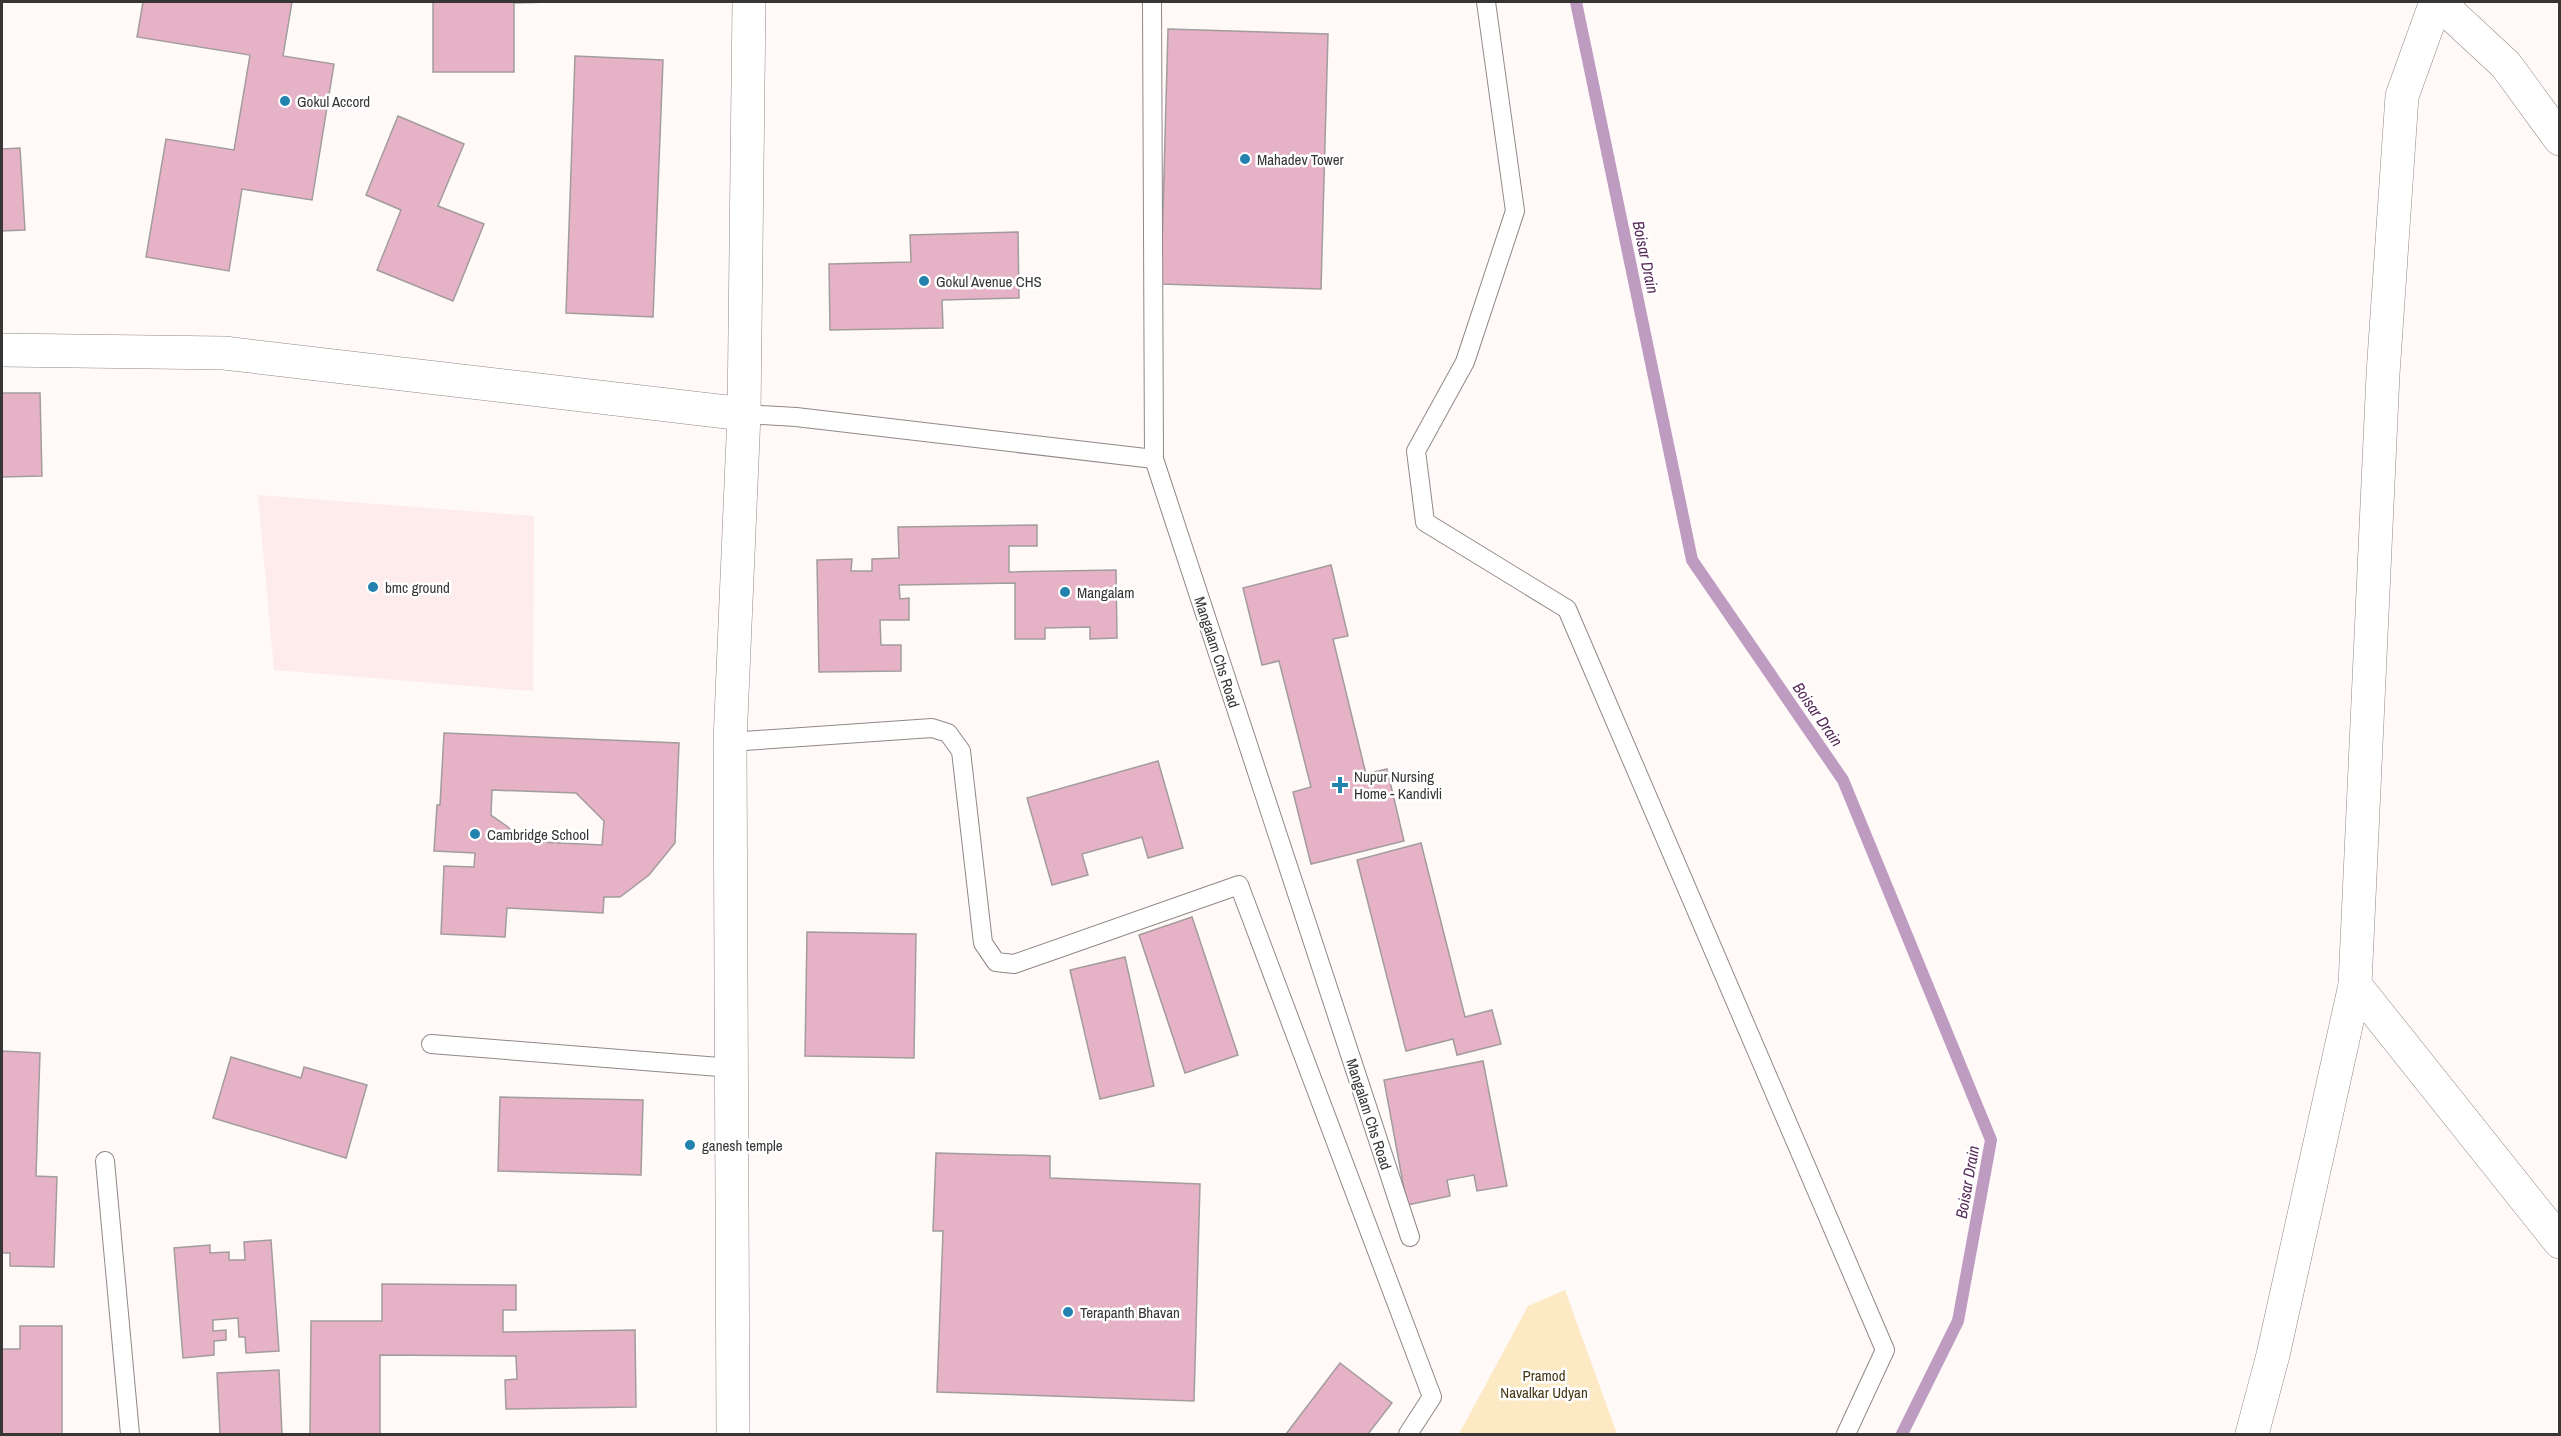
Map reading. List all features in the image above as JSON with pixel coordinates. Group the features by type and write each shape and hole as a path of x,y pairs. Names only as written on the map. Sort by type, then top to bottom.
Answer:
{"street":[{"path":"733,1434 730,742 744,414 749,2"},
{"path":"2252,1434 2273,1355 2355,985 2383,374 2402,96 2437,2 2506,65 2559,139"},
{"path":"2,350 224,353 744,414"},
{"path":"2355,985 2559,1242"}],"lane":[{"name":"Mangalam Chs Road","path":"1152,2 1154,459 1410,1237"},
{"path":"1486,2 1515,211 1465,362 1416,451 1425,522 1567,609 1885,1350 1846,1434"},
{"path":"744,414 796,417 1154,459"},
{"path":"730,742 932,728 948,732 961,751 983,943 996,962 1014,964 1239,885 1432,1397 1408,1434"},
{"path":"431,1044 732,1068"},
{"path":"105,1161 130,1434"}],"shaded area":[{"path":"258,495 534,516 533,691 274,670"}],"green space":[{"name":"Pramod Navalkar Udyan","path":"1565,1290 1617,1434 1459,1434 1528,1306"}],"building":[{"name":"Gokul Accord","path":"143,2 292,2 283,56 334,64 312,200 242,189 229,271 146,257 166,139 234,150 250,55 137,37"},
{"path":"433,2 552,2 514,3 514,72 433,72"},
{"name":"Mahadev Tower","path":"1168,29 1328,34 1321,289 1161,284"},
{"path":"575,56 663,60 653,317 566,313"},
{"path":"398,116 464,144 438,206 484,224 453,301 377,270 401,210 366,195"},
{"path":"20,148 25,230 2,231 2,149"},
{"name":"Gokul Avenue CHS","path":"1018,232 1019,298 942,300 943,328 830,330 829,264 911,262 910,235"},
{"path":"2,393 40,393 42,476 2,477"},
{"name":"Mangalam","path":"1037,525 1037,546 1009,546 1009,572 1116,570 1117,638 1090,639 1090,627 1045,628 1045,639 1015,639 1015,583 899,585 900,599 909,598 909,620 880,620 881,645 901,645 901,671 819,672 817,560 852,559 851,571 872,571 872,559 899,558 898,527"},
{"path":"1331,565 1348,636 1333,639 1366,774 1387,769 1404,841 1311,864 1293,792 1311,787 1279,661 1262,665 1243,588"},
{"name":"Cambridge School","path":"444,733 679,743 675,843 649,875 620,897 604,897 603,913 507,908 505,937 441,934 444,866 474,867 475,853 434,851 437,805 440,805","holes":["492,790 576,793 604,821 602,845 520,841 508,827 491,815"]},
{"path":"1158,761 1183,848 1148,858 1142,837 1082,854 1088,875 1052,885 1027,798"},
{"path":"1421,843 1465,1017 1492,1010 1501,1044 1457,1055 1453,1039 1406,1051 1357,860"},
{"path":"1192,917 1238,1055 1185,1073 1139,935"},
{"path":"807,932 916,934 914,1058 805,1056"},
{"path":"1125,957 1154,1086 1100,1099 1070,970"},
{"path":"2,1051 40,1053 36,1176 57,1177 54,1267 10,1266 10,1253 2,1253"},
{"path":"231,1057 301,1078 304,1067 367,1085 346,1158 213,1118"},
{"path":"1483,1061 1507,1186 1477,1191 1474,1175 1447,1180 1450,1196 1407,1205 1384,1080"},
{"path":"500,1097 643,1100 641,1175 498,1171"},
{"name":"Terapanth Bhavan","path":"936,1153 1050,1156 1050,1178 1200,1184 1194,1401 937,1392 943,1231 933,1231"},
{"path":"271,1240 279,1351 246,1353 245,1337 239,1337 238,1318 213,1320 213,1331 226,1330 226,1340 214,1341 214,1355 183,1358 174,1248 210,1245 210,1253 229,1252 229,1260 245,1260 244,1242"},
{"path":"382,1284 516,1285 516,1310 503,1310 503,1332 635,1330 636,1407 506,1409 505,1380 517,1379 516,1356 380,1355 380,1434 310,1434 311,1321 382,1321"},
{"path":"20,1326 62,1326 62,1434 2,1434 2,1349 20,1349"},
{"path":"1340,1363 1392,1403 1368,1434 1286,1434"},
{"path":"279,1370 282,1434 220,1434 217,1373"}],"waterway":[{"name":"Boisar Drain","path":"1576,2 1692,560 1843,780 1991,1140 1958,1321 1902,1434"}],"place":[{"name":"Gokul Accord","path":"285,101"},
{"name":"Mahadev Tower","path":"1245,159"},
{"name":"Gokul Avenue CHS","path":"924,281"},
{"name":"bmc ground","path":"373,587"},
{"name":"Mangalam","path":"1065,592"},
{"name":"Nupur Nursing Home - Kandivli","path":"1340,785"},
{"name":"Cambridge School","path":"475,834"},
{"name":"ganesh temple","path":"690,1145"},
{"name":"Terapanth Bhavan","path":"1068,1312"}]}
